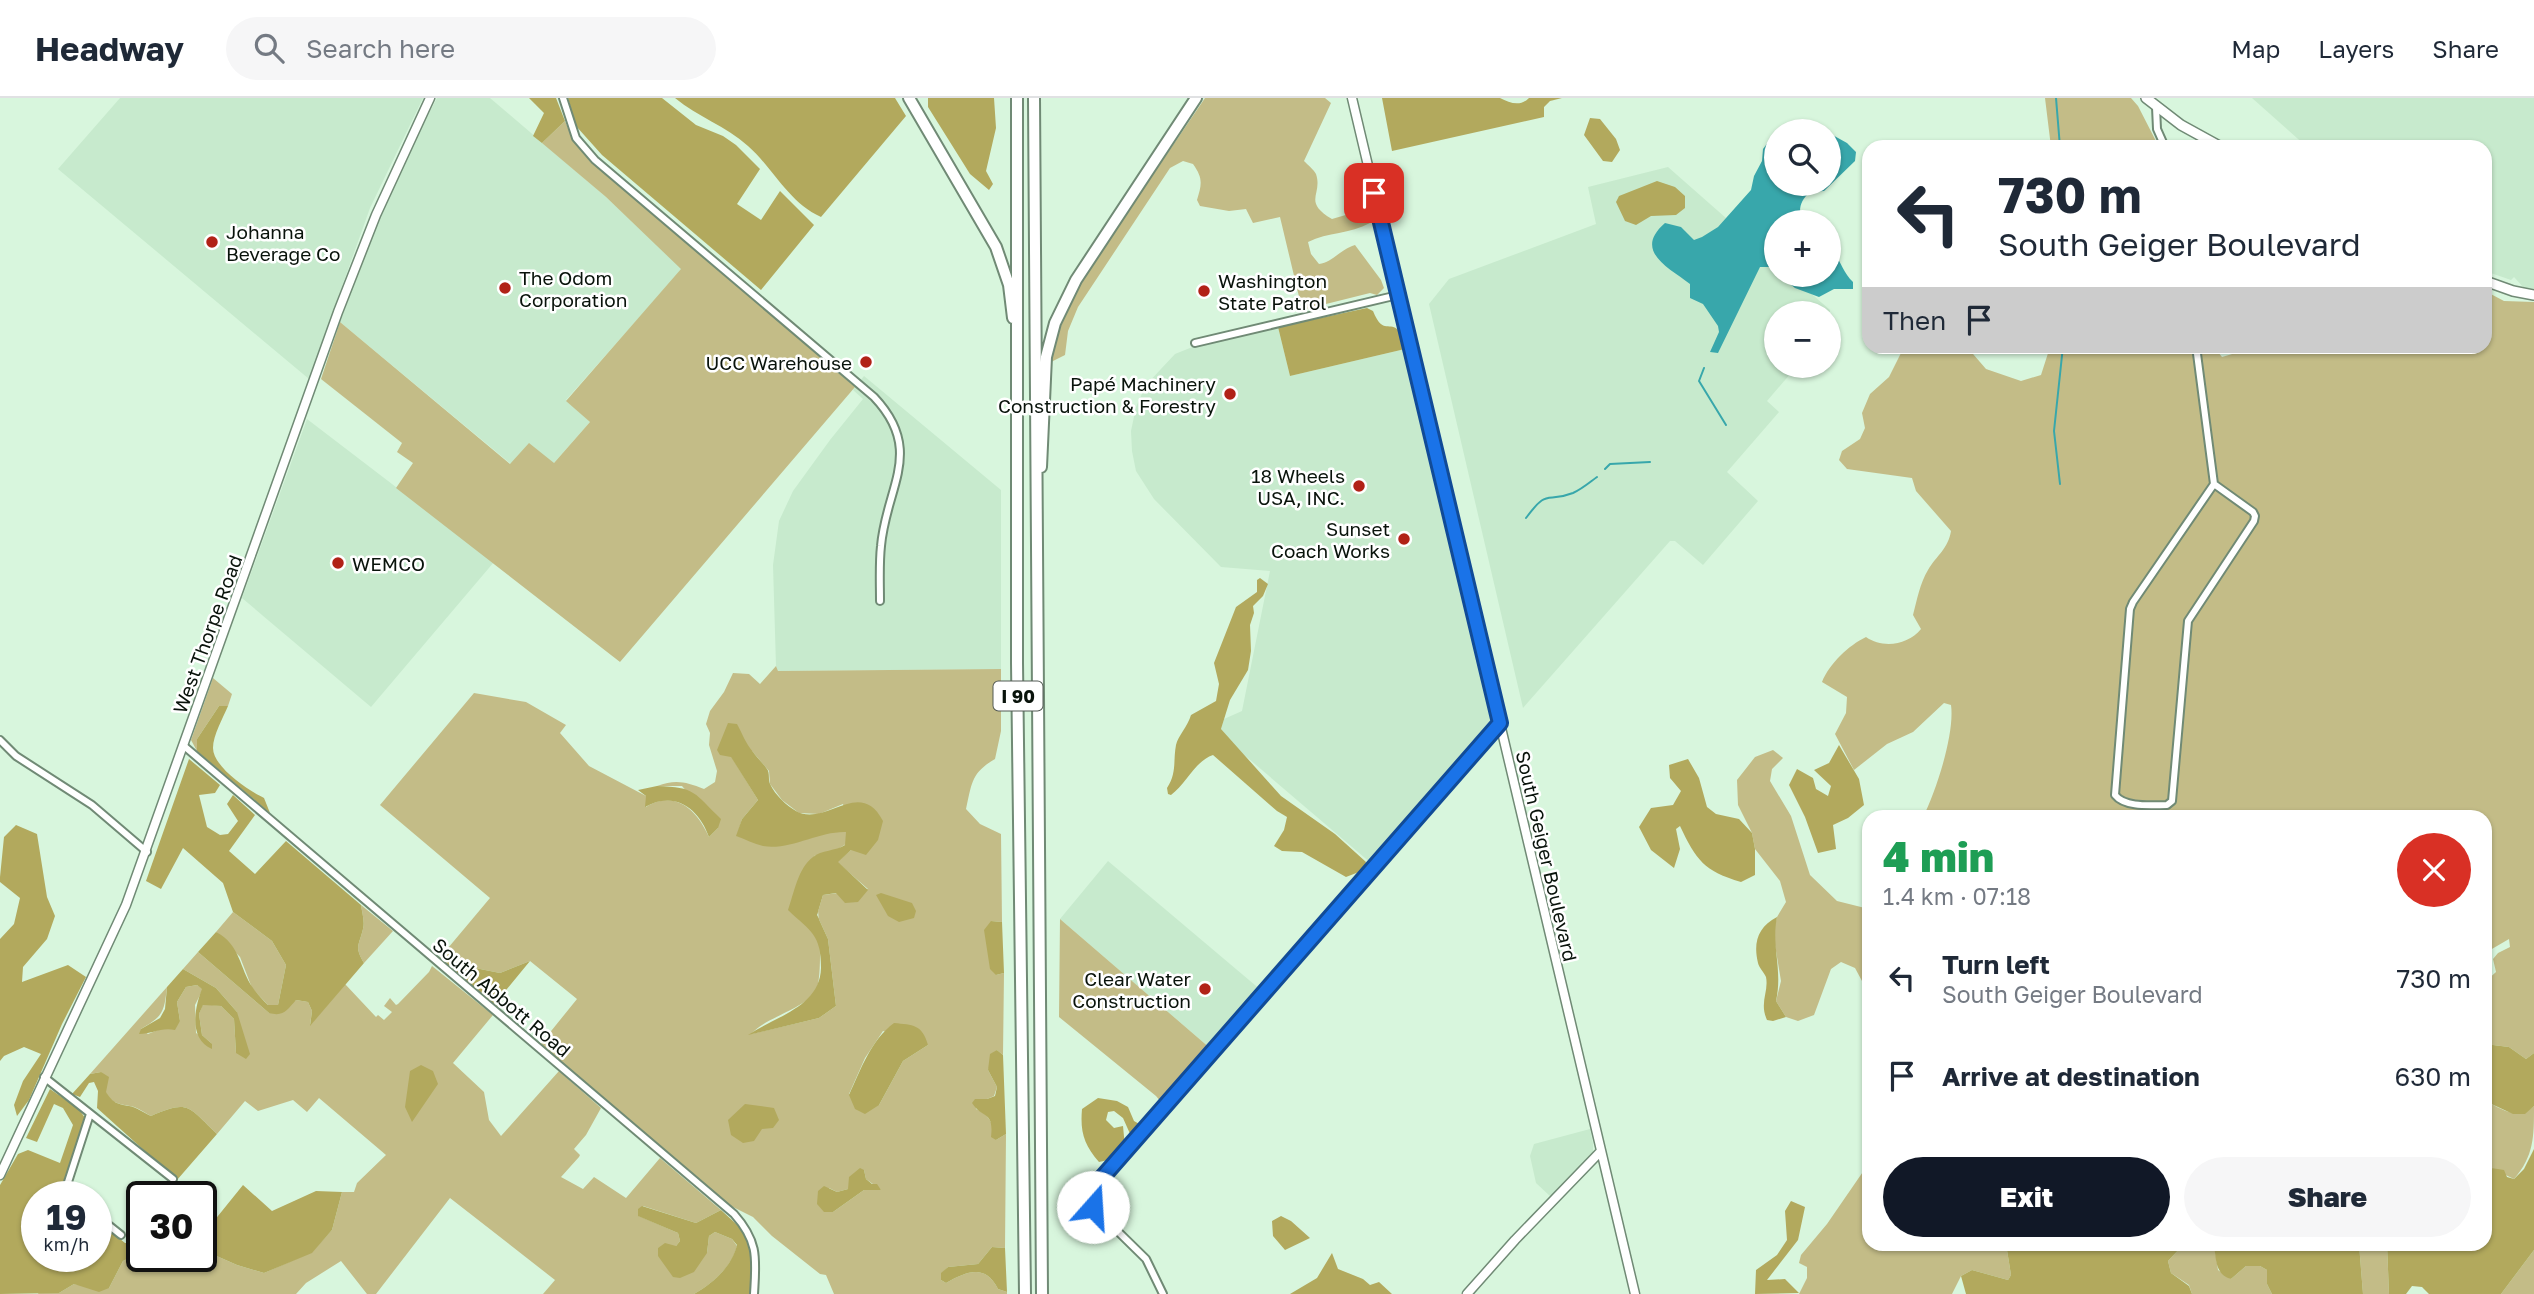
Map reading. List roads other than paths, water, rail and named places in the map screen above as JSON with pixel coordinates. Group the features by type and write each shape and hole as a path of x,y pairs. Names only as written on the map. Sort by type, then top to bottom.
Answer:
{"highway":[{"path":"909,98 996,247 1009,285 1019,348"},
{"name":"I 90","path":"1017,98 1017,663 1025,1294"},
{"name":"I 90","path":"1034,98 1042,1294"},
{"path":"1035,512 1042,462 1046,357 1055,323 1076,280 1196,98"}],"main road":[{"path":"2146,98 2188,130 2207,140"},
{"path":"2492,284 2534,295"}],"street":[{"name":"West Thorpe Road","path":"0,1175 105,952 146,852 338,312 376,215 430,98"},
{"path":"562,98 576,138 595,160 874,397 887,411 899,443 900,470 881,545 880,601"},
{"name":"South Geiger Boulevard","path":"1352,98 1635,1294"},
{"path":"2156,107 2157,129 2162,140"},
{"path":"1195,343 1398,295"},
{"path":"2197,354 2214,484 2130,609 2115,795 2126,803 2167,806 2172,801 2188,621 2254,522 2253,512 2214,484"},
{"path":"1163,1294 1146,1259 1093,1207 1092,1197 1096,1185 1500,723"},
{"path":"0,740 16,756 92,805 146,852"},
{"name":"South Abbott Road","path":"184,746 734,1214 748,1229 753,1242 756,1256 754,1294"},
{"path":"44,1077 173,1179"},
{"path":"68,1181 90,1114"},
{"path":"1467,1294 1601,1151"},
{"path":"112,1228 121,1235"}],"water":[{"path":"1841,140 1856,152 1855,161 1841,175"},
{"path":"1763,149 1764,196 1806,196 1800,210 1764,210 1764,267 1760,267 1718,353 1710,352 1719,332 1718,326 1703,304 1690,298 1690,284 1657,258 1652,242 1665,223 1681,227 1694,240 1718,227 1751,190 1754,176 1762,161"},
{"path":"1841,266 1853,282 1853,289 1834,289 1819,297 1795,288 1841,287"}],"waterway":[{"path":"2056,98 2059,140"},
{"path":"2060,484 2054,431 2062,354"},
{"path":"1704,368 1699,381 1726,425"},
{"path":"1605,469 1610,464 1650,462"},
{"path":"1526,518 1544,499 1573,493 1597,477"}],"place":[{"name":"Johanna Beverage Co","path":"212,242"},
{"name":"The Odom Corporation","path":"505,288"},
{"name":"Washington State Patrol","path":"1204,291"},
{"name":"UCC Warehouse","path":"866,362"},
{"name":"Papé Machinery Construction & Forestry","path":"1230,394"},
{"name":"18 Wheels USA, INC.","path":"1359,486"},
{"name":"Sunset Coach Works","path":"1404,539"},
{"name":"WEMCO","path":"338,563"},
{"name":"Clear Water Construction","path":"1205,989"}]}
